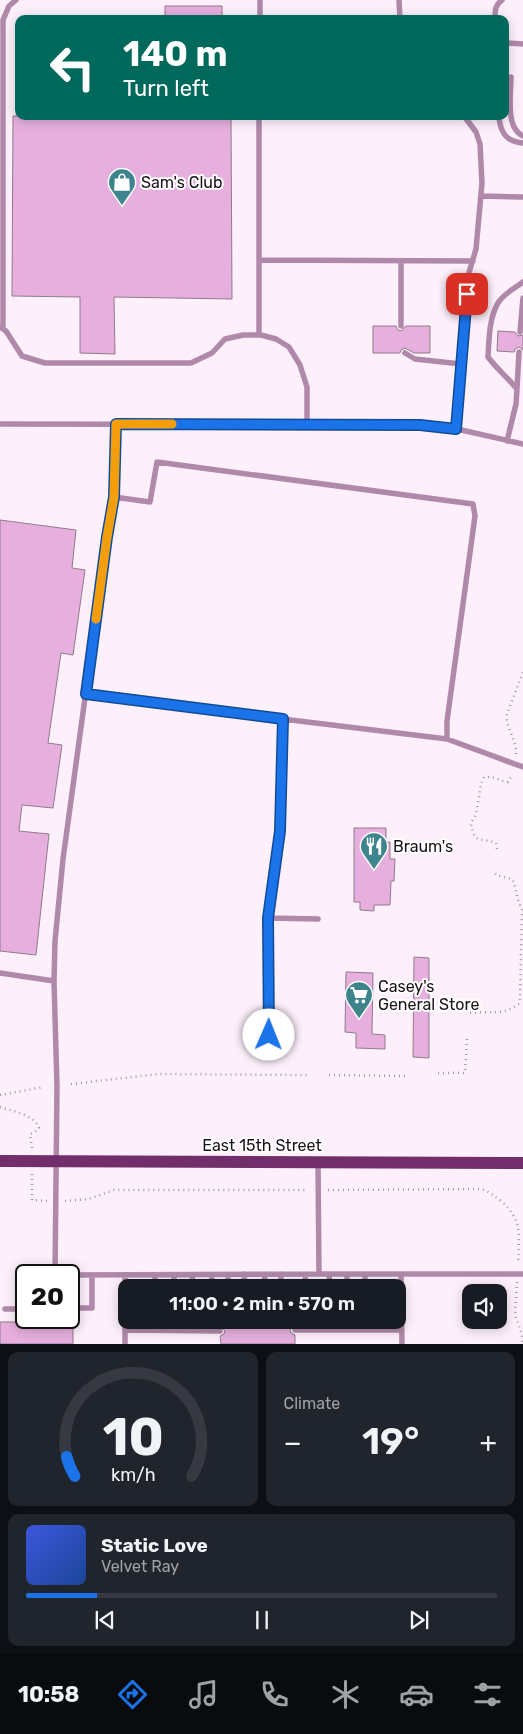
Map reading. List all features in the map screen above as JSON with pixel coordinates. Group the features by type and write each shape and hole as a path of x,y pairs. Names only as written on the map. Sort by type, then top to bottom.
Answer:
{"main road":[{"name":"East 15th Street","path":"0,1161 523,1163"}],"lane":[{"path":"16,0 9,6 3,20 1,328 6,331 22,356 45,363 63,364 192,363 212,353 226,339 243,335 259,335 276,339 289,348 300,365 307,387 307,425"},
{"path":"260,0 260,15"},
{"path":"399,0 400,15"},
{"path":"495,15 495,9 502,0"},
{"path":"509,43 523,44"},
{"path":"511,76 511,124 517,133 523,136"},
{"path":"259,120 259,335"},
{"path":"456,429 468,276 476,250 481,196 480,144 476,132 467,120"},
{"path":"498,120 504,137 517,143 523,143"},
{"path":"481,196 523,197"},
{"path":"259,260 473,261"},
{"path":"401,261 401,326"},
{"path":"517,389 488,358 492,322 498,302 509,291 523,282"},
{"path":"520,332 523,298"},
{"path":"507,441 516,404 519,352"},
{"path":"404,353 415,359 462,364"},
{"path":"0,424 420,425 456,429 523,444"},
{"path":"55,1264 58,1086 54,981 59,888 114,497 116,424"},
{"path":"114,497 150,502 157,462 473,504 475,516 447,721 447,739"},
{"path":"86,694 447,739 523,766"},
{"path":"269,1035 268,918 280,819 283,719"},
{"path":"268,918 318,918"},
{"path":"0,973 54,981"},
{"path":"318,1162 319,1274"},
{"path":"244,1274 244,1279"},
{"path":"264,1274 264,1279"},
{"path":"281,1274 281,1279"},
{"path":"305,1274 305,1279"},
{"path":"330,1274 330,1279"},
{"path":"347,1274 347,1279"},
{"path":"365,1274 365,1279"},
{"path":"401,1274 402,1344"},
{"path":"80,1275 523,1274"},
{"path":"80,1308 92,1308 92,1275"},
{"path":"125,1275 125,1344"},
{"path":"192,1275 192,1279"},
{"path":"212,1275 212,1279"},
{"path":"5,1309 15,1309"},
{"path":"295,1330 308,1329"},
{"path":"348,1329 402,1330"},
{"path":"125,1330 220,1331"}],"path":[{"path":"516,754 516,746 506,721 523,672"},
{"path":"497,849 496,843 480,840 475,837 471,826 472,820 476,815 481,784 484,778 492,776 508,782 510,776"},
{"path":"470,1013 504,1012 520,1003 522,909 517,899 517,890 512,879 496,875 494,871"},
{"path":"438,1073 466,1072 467,1036"},
{"path":"71,1084 159,1074 309,1075"},
{"path":"329,1075 404,1076"},
{"path":"0,1095 44,1087"},
{"path":"0,1107 30,1118 38,1124 39,1128 36,1132 30,1134 32,1140"},
{"path":"71,1201 89,1199 114,1190 299,1190"},
{"path":"337,1190 487,1190 511,1208 519,1223 518,1262"},
{"path":"32,1192 32,1200 42,1201"},
{"path":"517,1290 515,1314 522,1335 522,1344"}],"building":[{"path":"165,6 222,6 222,15 165,15"},
{"name":"Sam's Club","path":"13,116 15,116 15,120 231,120 232,299 114,297 115,354 80,353 80,297 12,296"},
{"path":"373,326 396,326 401,331 406,326 430,326 430,353 414,353 405,348 400,353 373,353"},
{"path":"498,331 515,332 518,336 523,335 523,350 519,347 514,352 497,351"},
{"path":"0,520 76,530 72,568 85,570 73,655 61,653 48,743 62,745 53,808 22,805 19,831 49,834 36,955 0,951"},
{"name":"Braum's","path":"354,828 386,828 386,842 390,842 390,859 395,859 394,881 391,881 390,905 374,905 374,911 360,910 360,902 354,902"},
{"name":"Casey's General Store","path":"414,957 429,958 429,1058 413,1057"},
{"name":"Casey's General Store","path":"346,972 373,973 372,1034 385,1035 385,1049 356,1048 356,1033 345,1032"},
{"path":"0,1322 15,1322 15,1329 73,1329 73,1344 0,1344"},
{"path":"223,1329 290,1329 291,1333 295,1335 295,1344 221,1344 220,1336 225,1331"}],"slow traffic":[{"path":"96,619 114,497 116,424 172,424"}],"place":[{"name":"Sam's Club","path":"122,206"},
{"name":"Braum's","path":"374,870"},
{"name":"Casey's General Store","path":"359,1019"}],"route":[{"path":"269,1035 270,962 268,918 280,831 283,719 86,694 114,497 116,424 420,425 456,429 467,294"}]}
